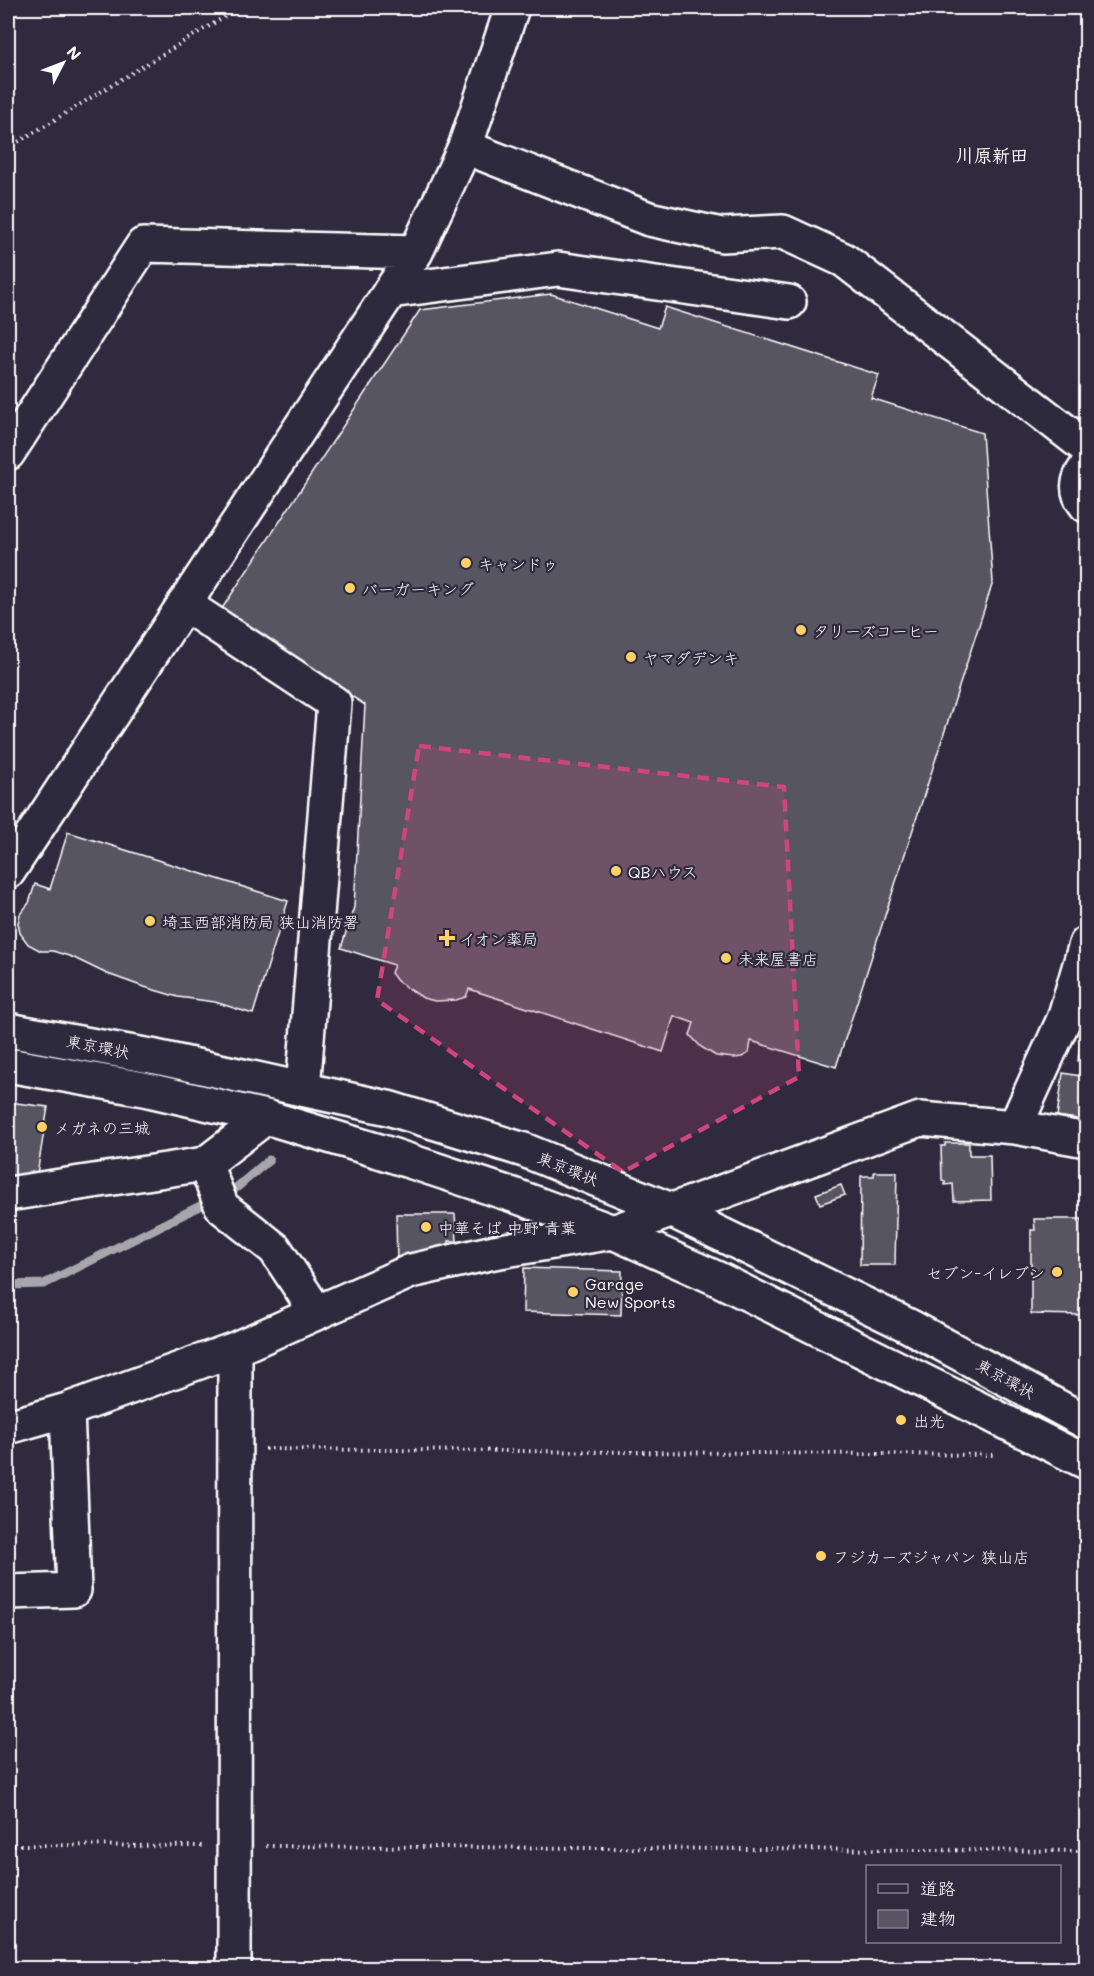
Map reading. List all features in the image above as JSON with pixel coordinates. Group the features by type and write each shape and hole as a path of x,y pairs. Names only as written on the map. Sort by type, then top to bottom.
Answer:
{"main road":[{"path":"8,872 416,252 465,147 512,8"},
{"path":"465,147 649,219 722,235 783,232 844,260 1086,447"},
{"path":"8,453 143,245 416,252"},
{"path":"390,291 558,269 789,302"},
{"path":"1086,468 1078,479 1078,490 1086,505"},
{"path":"184,604 334,703 303,1089"},
{"path":"1015,1127 1075,1020 1086,944"},
{"name":"東京環状","path":"8,1030 156,1057 388,1108 524,1150 671,1210 909,1326 1086,1422"},
{"name":"東京環状","path":"8,1065 144,1089 266,1117 513,1195 613,1232 716,1278 1086,1462"},
{"path":"8,1194 205,1164 266,1117"},
{"path":"8,1427 67,1410 235,1349 411,1271 494,1252 613,1232 920,1119 1015,1127 1086,1140"},
{"path":"205,1164 222,1207 275,1249 317,1313"},
{"path":"234,1968 235,1349"},
{"path":"8,1592 74,1590 67,1410"}],"path":[{"path":"8,148 239,8"},
{"path":"235,1449 1003,1455 1032,1435"},
{"path":"8,1845 1086,1851"}],"highlighted area":[{"path":"419,746 784,787 799,1077 623,1172 377,1000"}],"building":[{"name":"ヤマダデンキ","path":"551,294 658,328 665,307 879,375 871,398 982,433 993,582 836,1067 751,1041 749,1053 742,1057 716,1056 701,1047 690,1035 694,1023 674,1016 663,1052 469,989 466,997 435,1001 423,998 397,981 391,973 394,965 341,948 354,907 365,705 221,610 420,310"},
{"name":"埼玉西部消防局 狭山消防署","path":"68,832 288,901 253,1014 215,1002 178,997 141,986 105,973 72,957 53,951 41,951 28,944 20,933 18,923 20,914 29,903 35,884 50,889"},
{"path":"1081,1036 1086,1036 1086,1062 1078,1061"},
{"path":"1063,1073 1086,1077 1086,1124 1076,1122 1076,1119 1057,1116"},
{"path":"8,1102 48,1107 36,1180 8,1176"},
{"path":"945,1143 969,1143 969,1155 990,1155 991,1200 954,1201 953,1184 945,1185 945,1181 942,1180 941,1146 945,1146"},
{"path":"874,1172 897,1172 895,1265 860,1265 861,1176 874,1176"},
{"path":"841,1185 845,1195 820,1204 816,1194"},
{"name":"中華そば 中野 青葉","path":"396,1214 455,1214 457,1241 449,1241 448,1249 397,1267"},
{"name":"セブン-イレブン","path":"1034,1219 1082,1219 1082,1315 1031,1314 1031,1230 1035,1230"},
{"name":"Garage New Sports","path":"524,1268 622,1271 621,1315 523,1312"},
{"path":"1085,1531 1086,1648 1084,1648"}],"waterway":[{"path":"229,1194 269,1160"},
{"path":"8,1285 44,1284 202,1205"}],"place":[{"name":"キャンドゥ","path":"466,563"},
{"name":"バーガーキング","path":"350,588"},
{"name":"タリーズコーヒー","path":"801,630"},
{"name":"ヤマダデンキ","path":"631,657"},
{"name":"QBハウス","path":"616,871"},
{"name":"埼玉西部消防局 狭山消防署","path":"150,921"},
{"name":"イオン薬局","path":"447,938"},
{"name":"未来屋書店","path":"726,958"},
{"name":"メガネの三城","path":"42,1127"},
{"name":"中華そば 中野 青葉","path":"426,1227"},
{"name":"セブン-イレブン","path":"1057,1272"},
{"name":"Garage New Sports","path":"573,1292"},
{"name":"出光","path":"901,1420"},
{"name":"フジカーズジャパン 狭山店","path":"821,1556"}],"district":[{"name":"川原新田","path":"992,155"}]}
